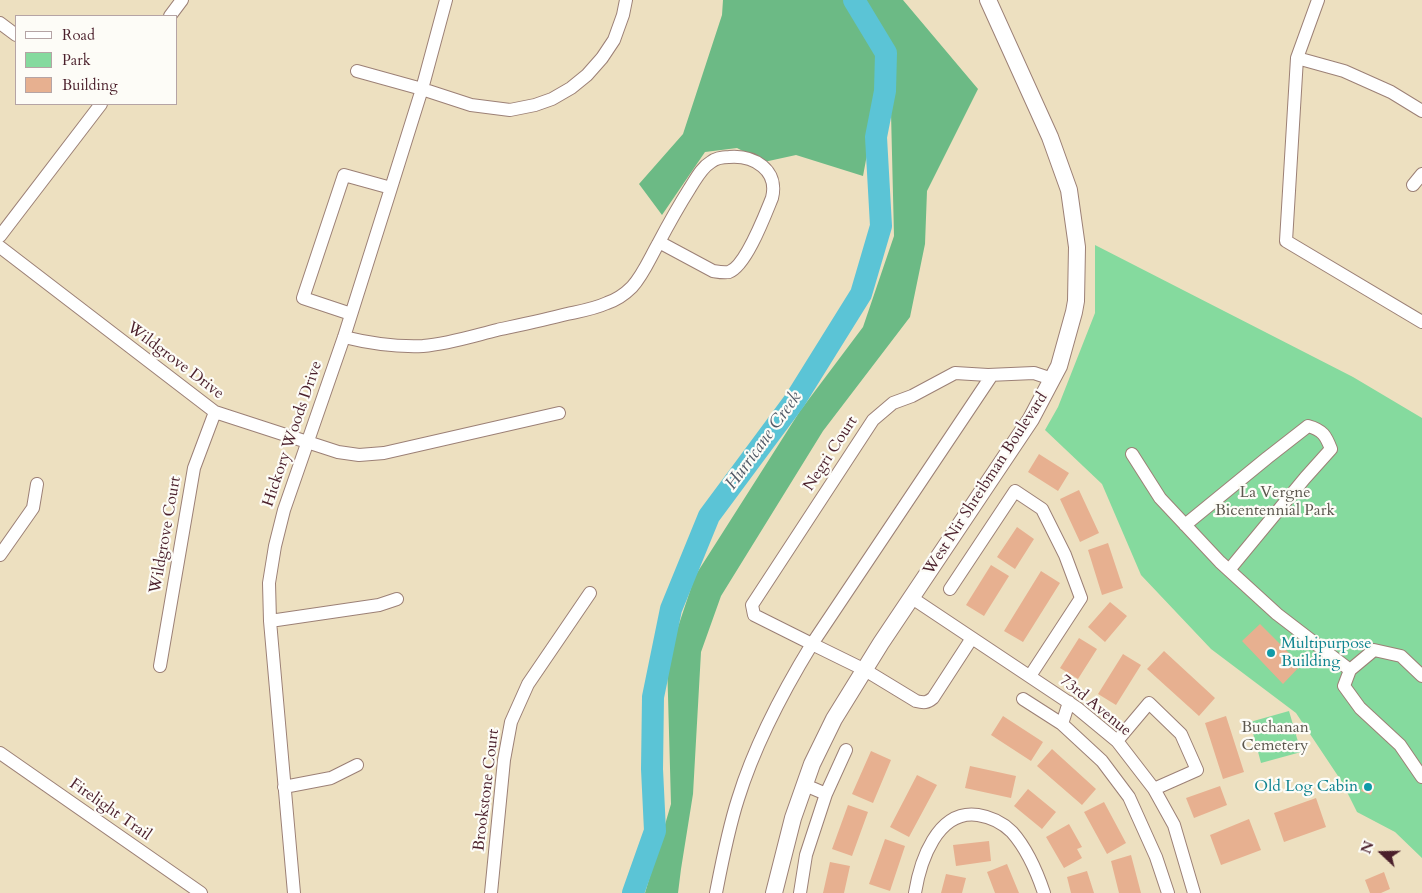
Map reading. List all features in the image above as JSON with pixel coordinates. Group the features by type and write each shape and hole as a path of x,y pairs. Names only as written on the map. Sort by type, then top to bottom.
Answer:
{"main road":[{"name":"West Nir Shreibman Boulevard","path":"774,893 792,818 812,764 834,719 864,670 1031,419 1055,373 1074,312 1077,247 1069,190 1050,137 988,0"}],"street":[{"path":"171,15 182,0"},
{"name":"Hickory Woods Drive","path":"294,893 270,621 269,583 275,546 284,510 344,337 391,188 422,89 446,0"},
{"path":"357,71 471,105 510,110 535,105 552,99 572,88 602,58 614,40 626,0"},
{"path":"1318,0 1297,58 1286,241 1422,322"},
{"path":"0,23 15,34"},
{"path":"1297,58 1344,71 1392,92 1422,111"},
{"path":"0,236 100,105"},
{"path":"344,337 384,344 423,346 448,342 608,303 621,296 642,273 659,242 680,205 702,169 719,158 740,156 751,159 769,174 773,182 774,191 772,198 749,249 738,266 730,272 713,271 659,242"},
{"path":"1413,185 1422,174"},
{"path":"351,314 303,298 344,175 391,188"},
{"name":"Wildgrove Drive","path":"0,247 215,412 338,452 359,455 384,453 559,413"},
{"name":"Negri Court","path":"812,644 754,616 752,606 873,420 893,403 912,396 956,374 1055,373"},
{"path":"716,893 727,839 746,773 778,702 812,644 992,375"},
{"name":"Wildgrove Court","path":"160,666 194,468 215,412"},
{"path":"1185,525 1308,426 1318,429 1326,438 1331,449 1229,570"},
{"path":"1132,454 1160,498 1229,570 1277,614 1350,670"},
{"path":"0,554 33,508 37,484"},
{"path":"950,589 1015,491 1042,509 1065,555 1081,598 1030,676"},
{"name":"Brookstone Court","path":"491,893 504,760 511,722 528,684 590,593"},
{"name":"73rd Avenue","path":"912,598 1069,702 1117,741 1154,789 1174,826 1194,893"},
{"path":"270,621 379,605 397,599"},
{"path":"812,644 864,670 922,703 928,702 933,698 972,638"},
{"path":"1422,676 1401,656 1374,650 1350,670 1344,686 1360,708 1400,745 1422,777"},
{"path":"1023,699 1062,724 1102,761 1129,797 1156,858 1168,893"},
{"path":"1062,724 1069,702"},
{"path":"1117,741 1149,703 1181,734 1197,770 1154,789"},
{"path":"800,893 806,855 826,794 846,750"},
{"name":"Firelight Trail","path":"0,754 201,893"},
{"path":"284,787 331,778 357,766"},
{"path":"805,785 826,794"},
{"path":"915,893 917,879 935,836 953,820 964,815 974,814 986,816 997,821 1011,831 1032,862 1044,893"}],"green space":[{"path":"723,0 903,0 978,89 927,191 925,244 910,317 823,431 721,596 701,652 693,794 678,893 645,893 671,804 667,660 695,576 800,411 863,327 894,236 891,113 874,117 863,176 796,155 764,162 737,148 705,152 662,215 639,184 683,134 722,15"},
{"name":"La Vergne Bicentennial Park","path":"1095,245 1353,377 1422,418 1422,858 1395,832 1357,812 1342,782 1296,713 1211,649 1141,575 1102,484 1045,430 1058,407 1095,313"},
{"name":"Buchanan Cemetery","path":"1289,711 1301,752 1261,763 1250,722"}],"building":[{"path":"1039,454 1069,473 1058,491 1028,472"},
{"path":"1079,490 1099,533 1080,542 1060,499"},
{"path":"1017,527 1034,539 1015,569 997,557"},
{"path":"1108,543 1123,588 1102,595 1088,550"},
{"path":"991,565 1009,576 984,616 966,605"},
{"path":"1041,571 1060,583 1023,642 1004,631"},
{"path":"1110,602 1127,616 1105,642 1088,627"},
{"name":"Multipurpose Building","path":"1260,624 1301,665 1283,684 1242,641"},
{"path":"1079,638 1097,649 1078,679 1060,668"},
{"path":"1164,651 1215,698 1199,716 1147,669"},
{"path":"1123,654 1141,665 1116,705 1098,694"},
{"path":"1003,716 1043,742 1031,761 991,735"},
{"path":"1226,716 1244,772 1223,779 1205,723"},
{"path":"1052,749 1096,789 1082,805 1037,766"},
{"path":"871,751 891,760 873,803 852,794"},
{"path":"970,766 1016,776 1011,798 965,788"},
{"path":"917,775 937,785 909,837 890,827"},
{"name":"Old Log Cabin","path":"1365,780 1375,784 1371,795 1361,791"},
{"path":"1220,786 1227,805 1194,818 1186,798"},
{"path":"1028,789 1056,812 1042,829 1014,806"},
{"path":"1316,798 1326,827 1284,842 1274,813"},
{"path":"1104,802 1126,843 1107,854 1084,812"},
{"path":"848,805 868,812 852,856 832,849"},
{"path":"1249,819 1261,850 1221,865 1210,835"},
{"path":"1069,824 1082,847 1077,849 1082,858 1064,868 1046,837"},
{"path":"885,839 905,846 890,891 869,884"},
{"path":"989,841 991,861 956,866 953,845"},
{"path":"1131,855 1141,893 1119,893 1111,861"},
{"path":"830,862 850,866 844,893 823,893"},
{"path":"1007,864 1019,893 995,893 987,872"},
{"path":"1087,871 1094,893 1071,893 1067,877"},
{"path":"1384,872 1390,889 1381,893 1370,893 1365,880"},
{"path":"946,874 966,878 962,893 941,893"}],"waterway":[{"name":"Hurricane Creek","path":"633,893 655,831 652,769 653,697 671,609 709,516 795,400 861,294 881,226 876,137 885,91 886,53 854,0"}],"place":[{"name":"Multipurpose Building","path":"1271,653"},
{"name":"Old Log Cabin","path":"1368,787"}]}
